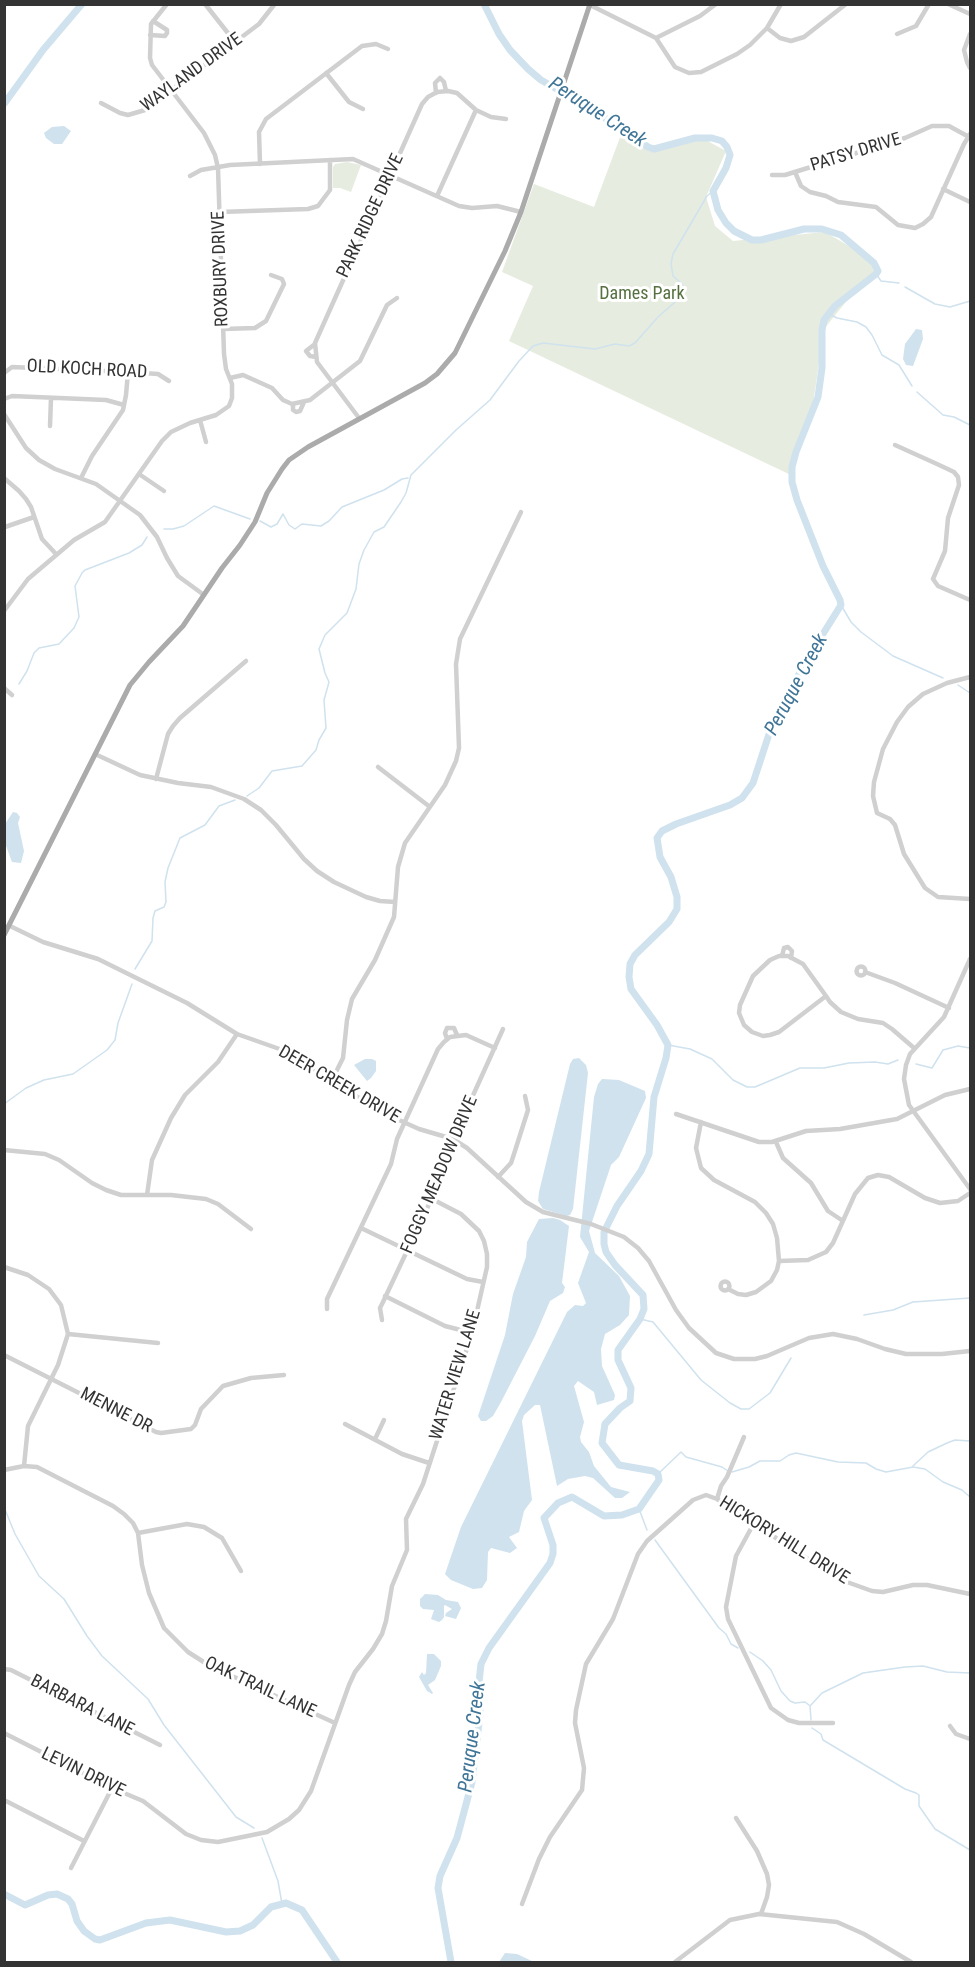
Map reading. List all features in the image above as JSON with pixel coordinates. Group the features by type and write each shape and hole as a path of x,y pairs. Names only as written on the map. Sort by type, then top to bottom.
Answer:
{"main road":[{"path":"4,934 130,685 148,662 183,626 248,534 267,493 282,469 289,460 308,447 425,383 446,364 462,341 521,212 590,5"}],"street":[{"name":"ROXBURY DRIVE","path":"4,611 22,585 56,554 81,536 101,526 162,441 171,432 216,415 229,406 233,391 225,360 218,168 215,155 204,133 152,65 150,35 153,21 167,4"},
{"path":"206,4 235,42"},
{"name":"WAYLAND DRIVE","path":"101,103 121,114 136,114 259,24 273,4"},
{"path":"656,38 700,16 716,4"},
{"path":"590,5 656,38 675,67 689,73 696,73 737,54 750,45 767,28 781,4"},
{"path":"767,28 780,38 790,41 804,38 846,4"},
{"path":"897,34 916,26 929,4"},
{"path":"948,4 970,14"},
{"path":"150,35 165,36 167,33 167,30 153,21"},
{"path":"970,34 964,50 970,68"},
{"path":"260,164 259,132 266,119 362,46 376,44 388,49"},
{"path":"326,73 349,102 363,109"},
{"name":"PARK RIDGE DRIVE","path":"359,418 322,369 316,357 315,345 318,333 422,104 436,93 435,82 440,78 444,82 446,91 457,93 476,110 491,117 506,119"},
{"path":"436,93 446,91"},
{"path":"437,196 476,110"},
{"name":"PATSY DRIVE","path":"772,175 795,172 905,138 938,125 949,126 970,135"},
{"path":"795,172 801,186 810,192 838,202 876,207 898,225 910,228 928,221 970,135"},
{"path":"190,176 201,170 230,165 353,159 465,207 497,206 521,212"},
{"path":"219,212 308,209 318,206 330,190 330,160"},
{"path":"943,189 970,202"},
{"path":"223,329 255,328 266,321 284,284 282,279 271,275"},
{"path":"230,378 243,375 272,388 283,400 293,404 310,400 364,356 387,305 397,298"},
{"name":"PARK RIDGE DRIVE","path":"315,345 306,351 310,356 316,357"},
{"name":"OLD KOCH ROAD","path":"4,373 12,367 128,372 158,374 169,381"},
{"path":"81,478 92,456 118,419 124,405 128,372"},
{"path":"4,399 12,396 106,400 124,405"},
{"path":"50,426 51,398"},
{"path":"293,404 293,410 296,412 300,411 304,402"},
{"path":"4,414 26,448 39,460 55,469 96,484 140,515 150,526 178,576 204,595"},
{"path":"200,420 206,442"},
{"path":"895,445 954,472 958,477 958,486 948,518 945,551 933,579 938,586 970,600"},
{"path":"139,474 164,491"},
{"path":"4,478 19,490 31,507 42,539 56,554"},
{"path":"332,1080 343,1058 352,999 368,973 394,917 398,867 405,843 445,785 456,761 459,748 456,664 460,639 521,512"},
{"path":"5,527 34,517"},
{"path":"156,779 168,734 173,726 246,661"},
{"path":"970,677 923,693 908,707 883,749 874,782 873,796 877,813 890,819 895,825 904,855 925,888 938,897 970,899"},
{"path":"4,688 12,695"},
{"path":"95,754 140,775 211,787 244,799 261,810 304,859 325,876 366,897 395,902"},
{"path":"378,767 430,807"},
{"name":"DEER CREEK DRIVE","path":"10,926 43,942 98,959 188,1003 237,1034 282,1049 379,1111 405,1123 453,1139 467,1148 526,1202 543,1212 591,1224 624,1237 638,1248 658,1276 676,1310 689,1328 716,1353 744,1360 767,1356 809,1338 833,1334 906,1353 942,1354 970,1351"},
{"path":"782,956 784,948 788,947 792,951 791,958"},
{"path":"826,996 774,1034 763,1036 749,1030 740,1014 740,1005 753,976 770,960 782,956 802,964 841,1012 858,1019 883,1023 914,1048"},
{"path":"778,1262 802,1261 820,1256 833,1243 855,1194 868,1178 878,1175 895,1179 925,1198 940,1203 958,1201 970,1191 908,1101 904,1079 906,1065 914,1048 939,1024 949,1008 970,959"},
{"path":"865,972 949,1008"},
{"path":"447,1039 445,1033 447,1028 454,1028 458,1035"},
{"name":"FOGGY MEADOW DRIVE","path":"382,1320 380,1308 432,1199 453,1139 503,1029"},
{"path":"147,1195 152,1160 171,1118 185,1095 218,1062 237,1034"},
{"path":"327,1309 327,1299 392,1164 398,1139 438,1049 447,1039 458,1035 466,1035 495,1048"},
{"path":"676,1114 759,1142 776,1142 806,1131 840,1129 897,1119 945,1095 970,1089"},
{"path":"498,1177 511,1163 514,1154 528,1110 525,1096"},
{"path":"701,1122 696,1148 701,1168 714,1180 755,1202 766,1213 775,1231 778,1262 771,1281 756,1292 746,1295 728,1289"},
{"path":"776,1142 783,1158 810,1183 828,1211 843,1221"},
{"path":"4,1150 45,1154 59,1160 106,1190 121,1195 191,1196 206,1199 218,1204 250,1229"},
{"name":"WATER VIEW LANE","path":"335,1723 355,1671 382,1634 397,1571 407,1550 406,1519 423,1484 472,1333 483,1282 487,1254 479,1231 461,1214 432,1199"},
{"path":"361,1228 467,1279 483,1282"},
{"path":"4,1267 28,1275 49,1289 62,1305 68,1334 63,1353 28,1426 24,1466"},
{"path":"385,1296 444,1325 472,1333"},
{"path":"68,1334 158,1343"},
{"name":"MENNE DR","path":"4,1355 156,1432 191,1429 201,1409 222,1386 251,1378 284,1375"},
{"path":"375,1439 384,1420"},
{"path":"345,1424 410,1457 429,1463"},
{"path":"717,1499 744,1437"},
{"path":"4,1470 24,1466 42,1469 76,1489 113,1506 133,1523 138,1533 187,1524 204,1527 222,1538 241,1571"},
{"name":"HICKORY HILL DRIVE","path":"522,1904 550,1837 582,1790 584,1768 574,1723 586,1664 619,1607 633,1563 647,1541 693,1500 706,1495 717,1499 823,1569 847,1582 872,1591 883,1592 913,1585 927,1585 970,1594"},
{"path":"754,1523 736,1556 726,1607 728,1619 771,1708 782,1717 799,1723 833,1723"},
{"name":"OAK TRAIL LANE","path":"138,1533 142,1564 160,1619 164,1628 188,1652 215,1669 335,1723"},
{"name":"BARBARA LANE","path":"4,1669 11,1670 160,1745"},
{"name":"LEVIN DRIVE","path":"4,1733 112,1788 143,1801 186,1834 209,1842 233,1839 276,1827 289,1819 304,1804 311,1791 335,1723"},
{"path":"950,1726 956,1734 970,1739"},
{"path":"71,1868 112,1788"},
{"path":"4,1800 84,1841"},
{"path":"736,1818 757,1851 767,1874 769,1885 761,1914"},
{"path":"675,1962 730,1920 761,1914 837,1922 864,1934 911,1962"}],"green space":[{"name":"Dames Park","path":"622,132 647,145 677,145 702,138 726,151 706,197 715,226 733,241 825,232 866,256 877,272 871,280 853,293 824,329 813,404 793,455 793,476 509,341 533,286 502,272 534,184 594,207"},
{"path":"347,162 361,165 351,192 333,188 333,167 335,164"}],"water":[{"path":"64,126 71,131 62,144 54,144 46,138 44,133 52,127"},
{"path":"916,329 922,330 923,339 913,366 906,365 903,359 905,344"},
{"path":"13,812 20,817 18,823 24,851 21,863 12,862 5,843 5,824"},
{"path":"579,1058 586,1065 588,1073 573,1209 567,1216 543,1209 538,1201 570,1064 573,1059"},
{"path":"365,1059 376,1061 376,1071 367,1081 354,1065"},
{"path":"602,1079 619,1080 645,1091 646,1098 619,1157 611,1165 589,1231 595,1253 619,1276 630,1296 629,1315 620,1325 605,1334 601,1349 602,1366 615,1395 614,1400 597,1405 594,1392 578,1381 574,1386 584,1422 581,1442 589,1452 594,1466 611,1487 630,1492 622,1498 615,1498 593,1478 585,1476 568,1479 557,1486 540,1405 535,1405 524,1415 522,1421 532,1500 524,1511 519,1532 509,1537 517,1548 510,1553 491,1548 488,1552 487,1580 482,1588 473,1589 451,1580 445,1574 461,1527 567,1312 575,1305 583,1306 586,1303 578,1283 589,1252 580,1237 594,1097"},
{"path":"553,1218 569,1226 562,1283 565,1287 563,1293 550,1301 535,1336 493,1416 486,1421 481,1421 478,1416 505,1335 513,1294 526,1257 527,1242 539,1219"},
{"path":"425,1594 438,1595 446,1600 458,1602 461,1608 456,1619 445,1616 452,1609 445,1605 442,1620 439,1622 431,1619 434,1610 423,1609 420,1606 420,1599"},
{"path":"427,1654 434,1654 441,1661 435,1680 428,1685 432,1694 427,1691 419,1677 422,1672 424,1675 426,1673"},
{"path":"505,1953 517,1954 534,1962 499,1962"}],"waterway":[{"name":"Peruque Creek","path":"4,104 43,50 82,4"},
{"name":"Peruque Creek","path":"451,1962 438,1888 440,1876 457,1838 472,1782 480,1714 481,1664 489,1648 550,1563 553,1545 544,1518 558,1503 572,1497 604,1516 622,1515 639,1509 659,1480 658,1474 653,1471 619,1465 602,1443 605,1424 630,1401 631,1388 618,1360 618,1350 640,1319 644,1309 643,1295 606,1252 604,1232 649,1154 654,1097 668,1045 657,1025 631,989 630,964 635,955 669,922 677,909 677,897 671,877 660,857 657,838 662,831 676,824 730,805 742,798 753,783 773,722 808,658 841,605 797,500 792,482 792,467 818,397 824,320 835,306 878,271 874,263 841,235 822,229 804,229 761,240 752,240 734,231 718,210 713,191 726,168 730,155 722,141 712,138 695,138 654,149 648,147 590,108 541,80 528,69 499,34 484,4"},
{"path":"247,796 259,788 272,771 302,766 316,750 326,728 324,700 329,682 319,649 325,635 347,613 356,589 359,564 364,550 374,532 384,527 401,502 411,475 490,400 533,346 543,343 595,349 615,344 629,346 635,343 658,317 683,295 682,284 673,276 671,264 673,254 707,196 713,191"},
{"path":"876,274 881,281 899,283"},
{"path":"905,287 935,304 950,307 970,301"},
{"path":"829,314 866,327 882,355 899,365 912,386"},
{"path":"917,392 943,415 954,417 970,425"},
{"path":"260,521 271,527 277,524 283,514 289,525 295,529 302,524 321,526 342,507 408,478"},
{"path":"164,529 184,526 214,506 250,519"},
{"path":"19,684 34,653 39,648 59,644 74,628 79,617 75,586 82,573 129,553 142,545 147,537"},
{"path":"841,605 851,622 861,632 893,656 943,678"},
{"path":"958,685 970,693"},
{"path":"135,969 152,941 155,911 164,907 166,902 165,882 168,868 180,838 205,825 219,806 235,800"},
{"path":"4,1104 26,1088 44,1080 73,1074 107,1050 115,1040 118,1023 132,984"},
{"path":"668,1045 690,1049 712,1059 733,1080 747,1087 755,1087 800,1068 824,1068 849,1063 888,1064 898,1060"},
{"path":"916,1064 932,1068 943,1050 958,1046 970,1048"},
{"path":"864,1315 893,1310 913,1302 970,1298"},
{"path":"640,1319 653,1322 701,1380 741,1409 749,1409 770,1393 791,1358"},
{"path":"913,1466 928,1452 947,1443 955,1440 970,1441"},
{"path":"659,1480 659,1473 681,1452 686,1457 722,1467 728,1471"},
{"path":"732,1472 760,1461 780,1461 796,1453 838,1462 866,1463 886,1472 913,1467 925,1469 970,1497"},
{"path":"4,1507 15,1534 39,1576 64,1599 102,1656 148,1699 164,1725 236,1817 254,1828"},
{"path":"639,1509 647,1530"},
{"path":"655,1540 719,1628 726,1634 731,1644 738,1648"},
{"path":"750,1652 771,1670 781,1691 790,1701 805,1702 809,1705"},
{"path":"811,1720 810,1706 822,1693 863,1673 923,1666 947,1672 970,1673"},
{"path":"812,1728 821,1734 823,1740 919,1795 919,1806 935,1829 970,1850"},
{"path":"262,1838 278,1881 282,1904"},
{"name":"Peruque Creek","path":"4,1894 25,1905 48,1895 57,1894 68,1899 84,1931 100,1940 146,1923 170,1920 226,1932 240,1931 253,1925 271,1907 286,1903 302,1910 337,1962"}]}
